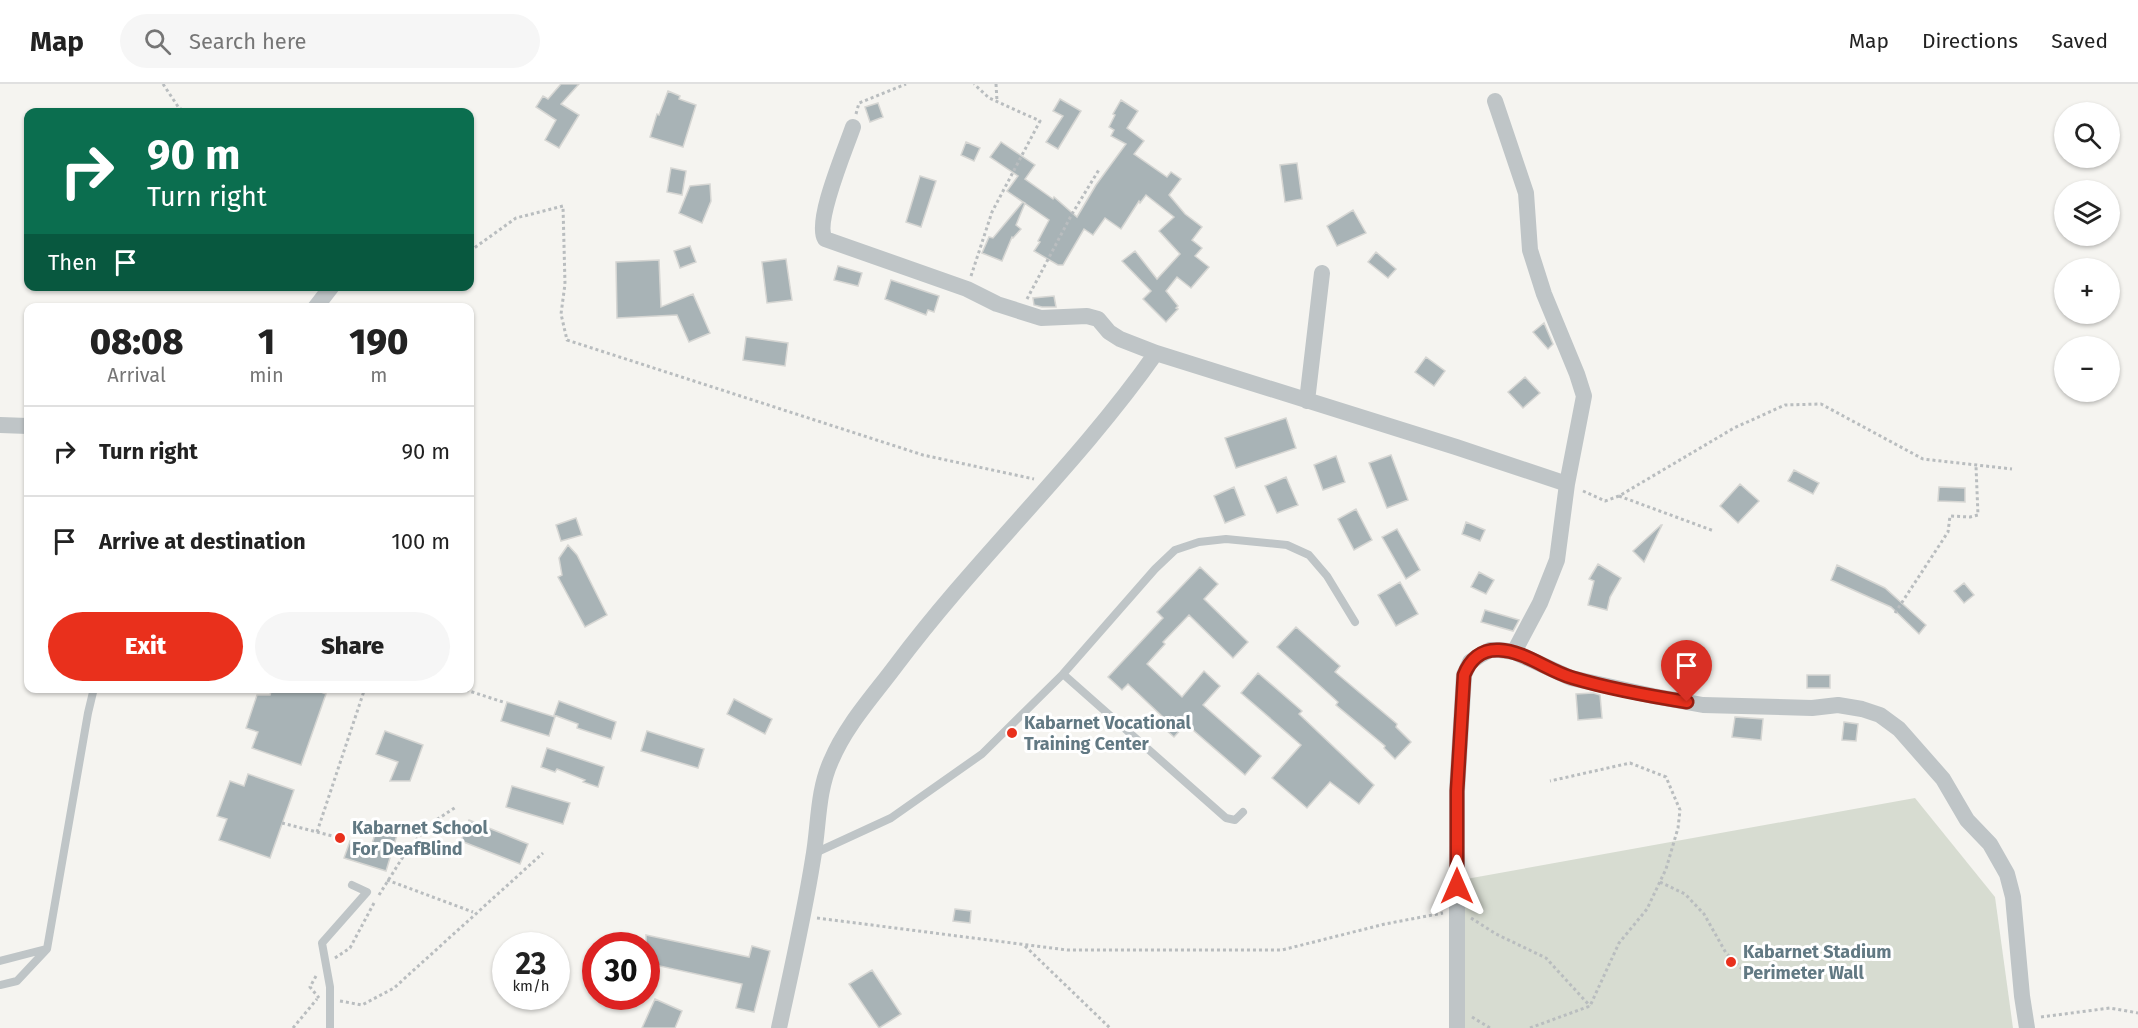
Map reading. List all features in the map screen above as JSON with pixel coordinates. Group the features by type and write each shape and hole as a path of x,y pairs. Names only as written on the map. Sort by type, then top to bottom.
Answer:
{"street":[{"path":"1495,100 1526,193 1530,250 1544,294 1584,396 1567,484 1557,560 1540,603 1514,652"},
{"path":"853,127 825,208 822,228 825,239 967,289 997,304 1041,318 1087,316 1098,319 1109,332 1120,339 1156,353 1567,484"},
{"path":"1307,401 1322,273"},
{"path":"319,303 328,291"},
{"path":"778,1028 804,916 821,789 830,762 844,734 928,623 1125,397 1156,353"},
{"path":"0,425 24,426"},
{"path":"1457,1028 1457,791 1464,675 1470,662 1490,650 1514,652 1571,678 1653,696 1704,705 1812,708 1838,705 1862,709 1880,716 1899,729 1943,779 1967,820 1990,844 2007,874 2013,897 2022,996 2027,1023"}],"lane":[{"path":"814,853 891,818 982,754 1063,674 1155,569 1175,550 1199,542 1226,539 1287,545 1309,555 1327,576 1355,622"},
{"path":"1063,674 1226,818 1235,820 1243,812"},
{"path":"0,985 17,981 47,949 93,693"},
{"path":"330,1028 330,987 322,943 367,892 352,885"},
{"path":"0,961 47,949"}],"path":[{"path":"163,84 179,108"},
{"path":"853,127 859,103 906,84"},
{"path":"967,289 992,212 1040,121 989,98 974,84"},
{"path":"996,84 997,101"},
{"path":"1020,311 1034,289 1072,214 1100,168"},
{"path":"474,248 516,218 563,206 566,284 561,314 567,340 923,455 1050,483"},
{"path":"1567,484 1605,501 1619,496 1734,428 1785,405 1821,404 1923,459 2012,470"},
{"path":"1895,613 1948,532 1950,516 1978,515 1976,466"},
{"path":"1619,496 1714,531"},
{"path":"317,832 363,693"},
{"path":"474,693 503,702"},
{"path":"1530,1028 1590,1006 1618,943 1647,909 1660,882 1678,828 1680,810 1666,777 1630,763 1550,781"},
{"path":"282,823 344,839"},
{"path":"340,1001 362,1005 394,988 543,853"},
{"path":"387,879 473,912"},
{"path":"1660,882 1685,894 1704,914 1726,952 1746,974"},
{"path":"804,916 1067,950 1282,950 1385,924 1458,910 1496,934 1546,958 1590,1006"},
{"path":"1023,945 1110,1028"},
{"path":"293,1028 318,998 329,999"},
{"path":"2027,1023 2110,1008 2138,1013"}],"shaded area":[{"name":"Kabarnet Stadium Perimeter Wall","path":"1915,798 1995,897 2013,1028 1459,1028 1455,881"}],"building":[{"path":"561,84 579,84 561,104 579,115 559,148 545,140 556,120 536,107 543,96 548,99"},
{"path":"668,91 680,96 679,99 696,105 683,147 650,137 657,114 659,115"},
{"path":"1060,99 1081,111 1058,149 1046,142 1063,116 1053,111"},
{"path":"1121,100 1138,111 1127,128 1144,141 1134,154 1167,177 1171,172 1181,179 1169,195 1185,214 1202,227 1192,240 1202,248 1195,256 1209,267 1191,288 1177,277 1166,291 1178,309 1166,322 1143,299 1151,291 1122,261 1135,251 1157,279 1180,254 1159,231 1174,217 1146,195 1140,203 1139,201 1121,229 1105,218 1093,235 1084,229 1063,265 1058,265 1034,251 1049,220 1007,191 1018,176 990,157 1001,142 1035,165 1025,179 1053,199 1054,197 1077,217 1096,185 1126,144 1111,136 1114,130 1109,127"},
{"path":"878,103 883,117 870,122 865,107"},
{"path":"966,142 980,148 974,161 961,155"},
{"path":"1297,163 1302,199 1285,202 1280,165"},
{"path":"671,168 686,171 682,195 667,192"},
{"path":"920,176 936,181 921,227 906,222"},
{"path":"710,184 711,201 702,223 679,213 690,186"},
{"path":"1023,202 1025,203 1016,225 1021,229 1012,237 1002,261 982,253 989,237 993,238"},
{"path":"1353,210 1366,233 1337,246 1327,226"},
{"path":"690,246 696,262 680,268 674,251"},
{"path":"1376,252 1396,269 1388,278 1368,262"},
{"path":"786,259 792,300 767,303 762,262"},
{"path":"659,260 661,307 693,294 710,333 689,342 677,315 617,318 616,262"},
{"path":"838,266 862,273 858,286 834,280"},
{"path":"891,280 939,296 934,312 928,310 926,315 885,299"},
{"path":"1054,296 1056,307 1034,305 1033,298"},
{"path":"1544,323 1553,344 1548,349 1533,332"},
{"path":"746,337 788,343 785,366 743,360"},
{"path":"1426,357 1445,371 1434,386 1415,372"},
{"path":"1525,377 1540,393 1523,408 1508,392"},
{"path":"1286,418 1296,448 1236,468 1225,438"},
{"path":"1391,455 1408,500 1387,508 1369,463"},
{"path":"1336,456 1345,482 1323,490 1314,465"},
{"path":"1794,470 1819,483 1813,494 1788,481"},
{"path":"1286,477 1298,505 1277,513 1265,486"},
{"path":"1740,484 1759,501 1738,523 1720,506"},
{"path":"1234,487 1245,515 1225,523 1214,496"},
{"path":"1939,487 1965,488 1965,502 1938,501"},
{"path":"1356,509 1372,540 1354,550 1338,519"},
{"path":"576,518 582,535 561,541 556,525"},
{"path":"1466,522 1485,530 1480,541 1462,534"},
{"path":"1662,525 1644,562 1633,551"},
{"path":"1397,529 1420,570 1406,579 1382,537"},
{"path":"568,545 577,555 607,615 585,627 558,577 562,575 559,558"},
{"path":"1598,564 1621,578 1610,597 1607,610 1588,605 1594,581 1589,579"},
{"path":"1837,565 1885,588 1926,625 1919,634 1891,607 1831,580"},
{"path":"1200,567 1218,584 1204,599 1248,642 1233,658 1189,615 1163,642 1165,644 1147,664 1182,697 1204,671 1220,686 1203,705 1261,756 1245,775 1186,724 1174,737 1158,723 1163,717 1128,684 1122,690 1108,677 1163,618 1157,612"},
{"path":"1479,572 1494,580 1486,594 1471,587"},
{"path":"1400,582 1418,614 1396,626 1378,595"},
{"path":"1964,583 1974,595 1964,603 1954,591"},
{"path":"1485,610 1519,620 1513,631 1481,622"},
{"path":"1296,627 1340,666 1335,672 1397,724 1396,727 1411,742 1395,759 1384,748 1385,746 1336,705 1338,702 1277,647"},
{"path":"1258,673 1302,711 1299,714 1374,785 1359,804 1330,782 1307,808 1272,778 1301,745 1241,693"},
{"path":"1807,675 1830,675 1830,688 1807,688"},
{"path":"271,693 326,694 301,765 252,748 258,732 246,728 257,695 270,695"},
{"path":"1576,694 1600,695 1602,718 1578,720"},
{"path":"734,699 772,719 765,734 727,714"},
{"path":"559,701 616,722 611,739 577,728 578,724 554,715"},
{"path":"507,702 555,717 549,736 501,721"},
{"path":"1735,717 1763,719 1761,740 1732,737"},
{"path":"1844,722 1858,724 1856,741 1842,740"},
{"path":"385,731 423,745 410,781 390,781 398,762 376,754"},
{"path":"647,731 704,749 698,768 641,751"},
{"path":"547,748 604,767 598,787 557,769 555,772 541,767"},
{"path":"248,774 294,790 270,858 219,840 227,819 217,816 230,781 244,786"},
{"path":"512,786 570,803 563,824 506,807"},
{"path":"469,820 528,844 520,864 461,841"},
{"path":"377,828 397,835 386,871 344,858 350,841 371,847"},
{"path":"955,909 971,911 970,923 953,921"},
{"path":"660,938 749,957 752,946 770,951 754,1012 736,1008 742,984 660,966"},
{"path":"872,970 901,1014 879,1028 849,984"},
{"path":"660,1001 682,1011 675,1028 642,1028 650,1010 660,1010"}],"place":[{"name":"Kabarnet Vocational Training Center","path":"1012,733"},
{"name":"Kabarnet School For DeafBlind","path":"340,838"},
{"name":"Kabarnet Stadium Perimeter Wall","path":"1731,962"}],"route":[{"path":"1457,886 1457,791 1461,718 1464,675 1470,662 1490,650 1514,652 1571,678 1687,702"}]}
